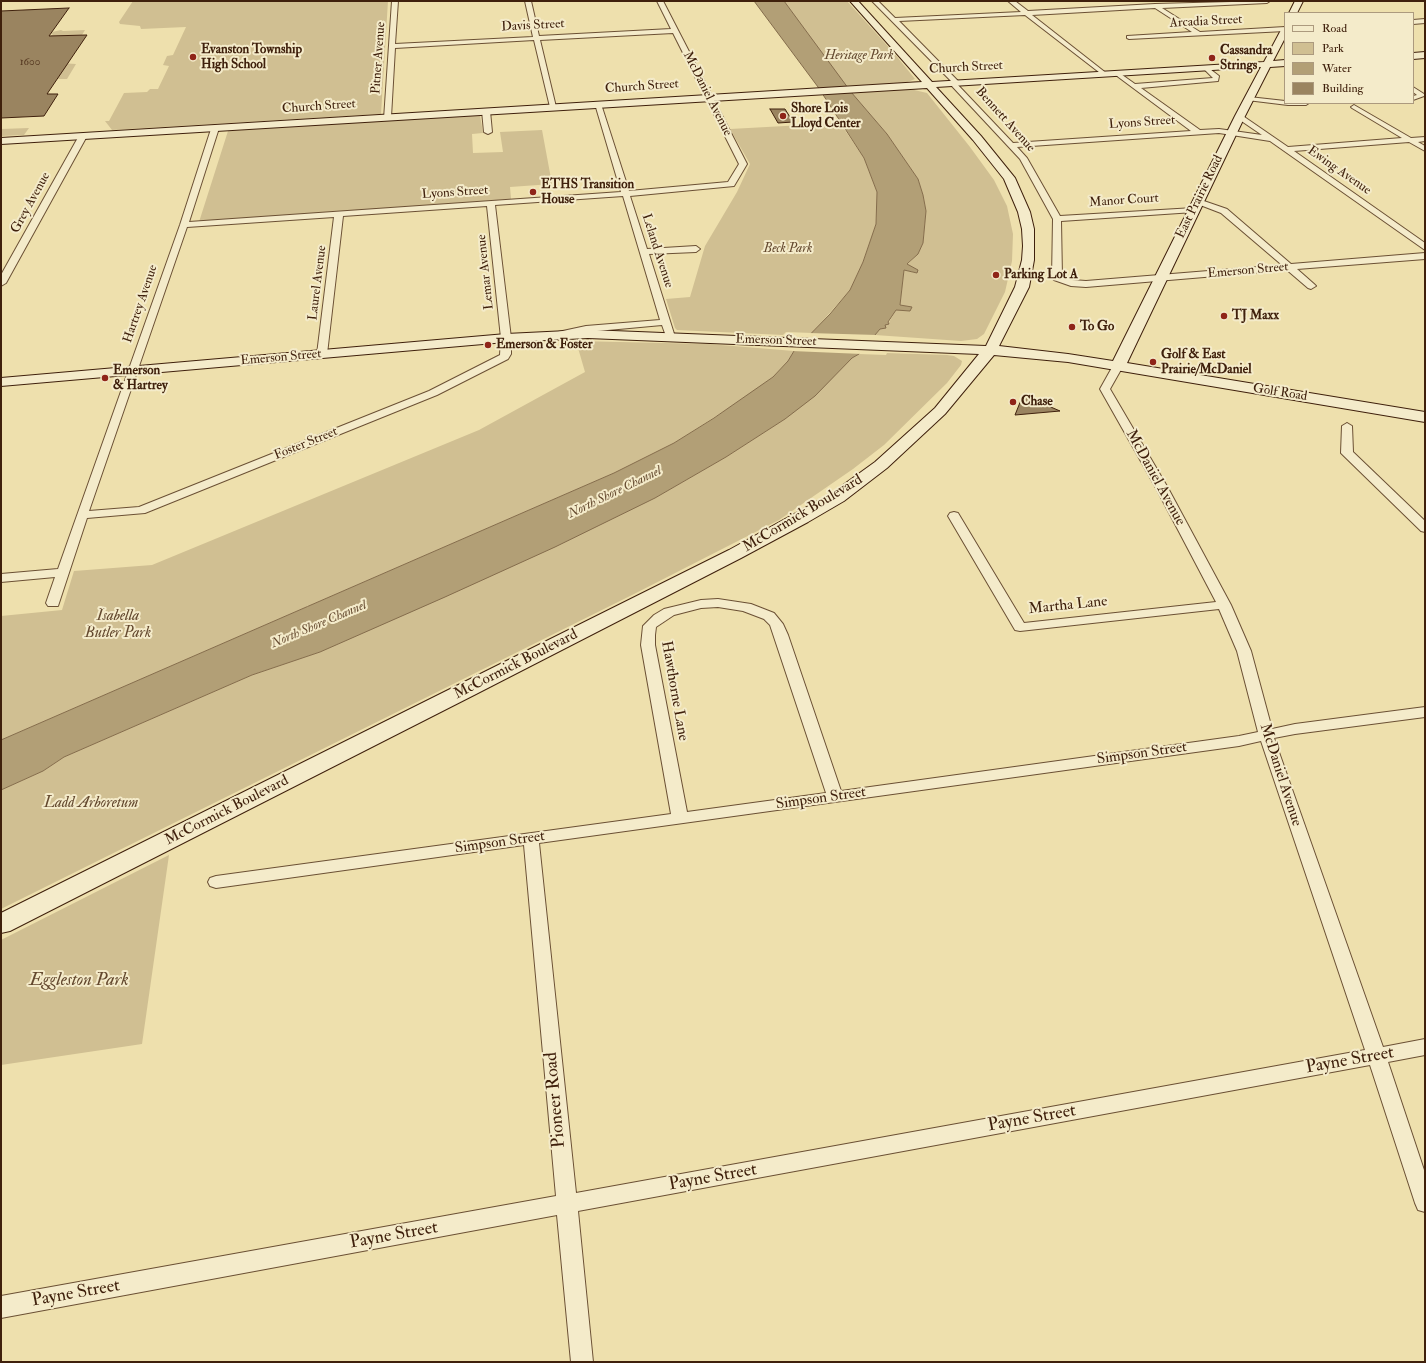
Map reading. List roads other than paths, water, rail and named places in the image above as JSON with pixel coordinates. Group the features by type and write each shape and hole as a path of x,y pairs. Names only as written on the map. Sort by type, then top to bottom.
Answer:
{"main road":[{"name":"McCormick Boulevard","path":"1,924 476,685 802,518 838,497 881,465 900,450 940,410 991,349 1022,287 1026,277 1029,246 1024,212 1009,178 977,138 854,1"},
{"path":"1294,12 1299,1"},
{"name":"East Prairie Road","path":"1118,366 1231,133 1284,31"},
{"name":"Church Street","path":"1,141 1284,63"},
{"path":"1006,320 1015,335 1047,355"},
{"name":"Emerson Street","path":"1,382 561,334 991,349"},
{"name":"Golf Road","path":"991,349 1047,355 1118,366 1425,417"}],"street":[{"name":"Pitner Avenue","path":"387,117 395,1"},
{"path":"528,1 553,107"},
{"name":"McDaniel Avenue","path":"660,1 743,164 734,183 729,185"},
{"name":"Bennett Avenue","path":"875,1 954,83 1023,158 1057,219 1058,278 1071,283"},
{"path":"1011,1 1104,74"},
{"path":"1147,1 1198,33"},
{"path":"893,20 1267,1"},
{"path":"1414,22 1425,21"},
{"name":"Arcadia Street","path":"1129,37 1284,29"},
{"name":"Davis Street","path":"392,46 675,31"},
{"path":"1134,86 1216,80 1217,77 1206,68"},
{"path":"1116,73 1198,132"},
{"path":"1414,98 1421,96 1418,89"},
{"path":"1249,99 1284,103"},
{"name":"Leland Avenue","path":"598,104 670,337"},
{"path":"1354,107 1425,149"},
{"path":"486,111 488,132"},
{"name":"Ewing Avenue","path":"1240,116 1425,247"},
{"name":"Hartrey Avenue","path":"53,603 82,515 184,225 215,128"},
{"name":"Lyons Street","path":"1012,145 1219,131 1273,139"},
{"name":"Grey Avenue","path":"1,283 83,136"},
{"path":"1286,149 1425,139"},
{"name":"Lyons Street","path":"184,225 626,194 729,185"},
{"name":"Lemar Avenue","path":"492,203 506,338"},
{"path":"1196,206 1224,211 1311,286"},
{"name":"Manor Court","path":"1057,219 1196,206"},
{"name":"Laurel Avenue","path":"322,354 339,214"},
{"path":"644,252 696,249"},
{"name":"Emerson Street","path":"1071,283 1086,284 1425,256"},
{"name":"Emerson Street","path":"561,334 586,329 666,322"},
{"name":"Foster Street","path":"82,515 141,510 433,393 504,357 506,354 506,338"},
{"name":"McDaniel Avenue","path":"1118,366 1105,389 1162,488 1224,605 1244,651 1266,735 1425,1203"},
{"path":"1347,426 1347,453 1425,528"},
{"name":"Martha Lane","path":"954,516 1020,627 1224,605"},
{"path":"1,578 63,572"},
{"name":"Hawthorne Lane","path":"680,818 648,645 648,635 650,626 669,612 701,604 718,603 746,607 769,616 776,624 835,797"},
{"name":"Simpson Street","path":"216,882 1239,741 1295,729 1425,712"},
{"name":"Pioneer Road","path":"531,839 582,1362"},
{"name":"Payne Street","path":"1,1307 1425,1047"}],"water":[{"name":"North Shore Channel","path":"754,1 784,1 851,92 887,134 918,179 926,211 923,243 918,254 907,264 918,270 917,273 904,270 900,305 912,307 910,311 896,310 888,322 889,324 885,325 886,328 880,329 859,354 852,358 815,396 785,419 726,457 655,498 555,547 445,597 320,652 252,675 64,757 43,771 1,790 1,740 614,473 674,443 714,418 773,377 788,361 794,351 830,314 850,290 863,262 876,224 877,192 864,158 818,87"}],"place":[{"name":"Evanston Township High School","path":"193,57"},
{"name":"Cassandra Strings","path":"1212,58"},
{"name":"Shore Lois Lloyd Center","path":"783,116"},
{"name":"ETHS Transition House","path":"533,192"},
{"name":"Parking Lot A","path":"996,275"},
{"name":"TJ Maxx","path":"1224,316"},
{"name":"To Go","path":"1072,327"},
{"name":"Emerson & Foster","path":"488,345"},
{"name":"Golf & East Prairie/McDaniel","path":"1153,362"},
{"name":"Emerson & Hartrey","path":"105,378"},
{"name":"Chase","path":"1013,402"}],"park label":[{"name":"Heritage Park","path":"859,56"},
{"name":"Beck Park","path":"788,249"},
{"name":"Isabella Butler Park","path":"118,626"},
{"name":"Ladd Arboretum","path":"91,804"},
{"name":"Eggleston Park","path":"79,981"}]}
